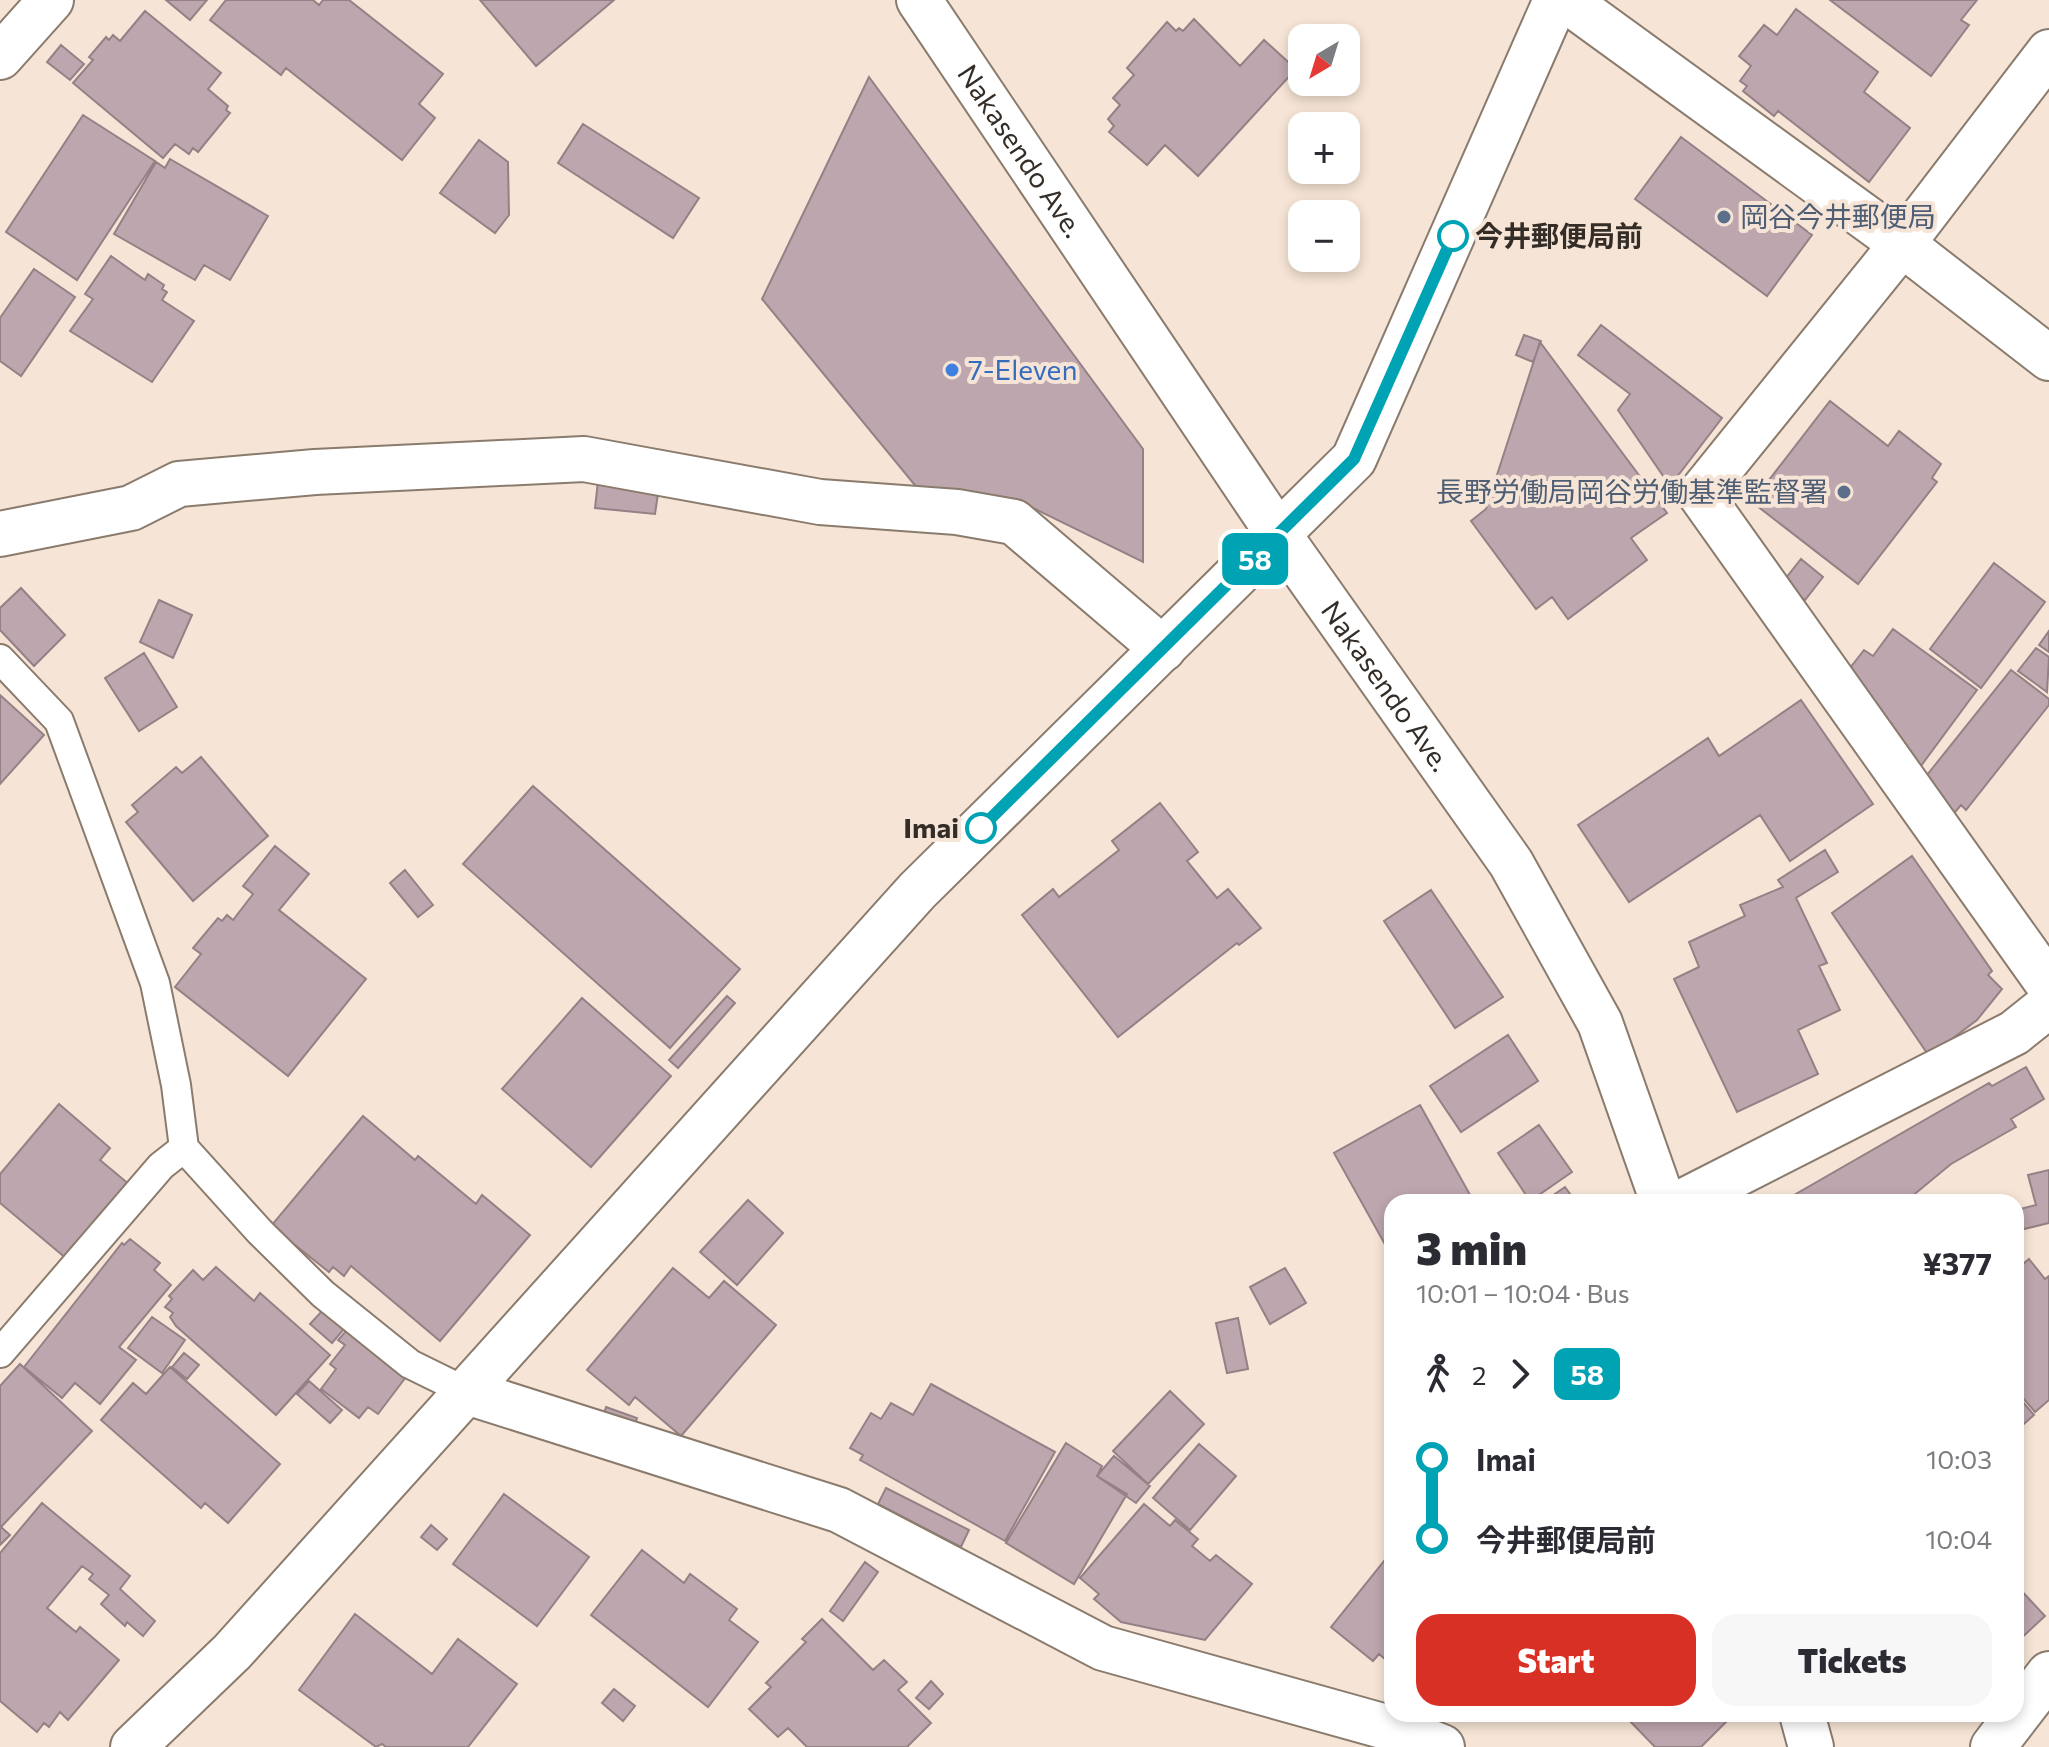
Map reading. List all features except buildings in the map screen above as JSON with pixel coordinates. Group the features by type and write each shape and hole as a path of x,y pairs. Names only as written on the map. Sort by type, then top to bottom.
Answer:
{"main road":[{"path":"0,57 51,0"},
{"name":"Nakasendo Ave.","path":"919,0 1279,535 1511,863 1600,1023 1660,1194"},
{"path":"133,1747 232,1652 917,891 1354,459 1556,0"},
{"path":"1566,0 1902,244 2049,358"},
{"path":"2049,52 1902,244 1700,494 2049,985"},
{"path":"0,534 131,508 179,484 315,472 584,459 820,502 957,512 1014,522 1163,649"},
{"path":"1698,1194 2014,1033 2049,1005"},
{"path":"467,1392 839,1510 1103,1648 1415,1735"},
{"path":"2024,1707 2049,1674"},
{"path":"1804,1722 1811,1747"},
{"path":"1993,1747 2012,1722"}],"lane":[{"path":"0,659 59,721 155,983 176,1085 184,1148 260,1232 323,1294 410,1364 467,1392"},
{"path":"0,1353 161,1166 184,1148"}],"bus line":[{"name":"58","path":"981,828 1354,459 1453,236"}],"place":[{"name":"岡谷今井郵便局","path":"1724,217"},
{"name":"今井郵便局前","path":"1453,236"},
{"name":"7-Eleven","path":"952,370"},
{"name":"長野労働局岡谷労働基準監督署","path":"1844,492"},
{"name":"Imai","path":"981,828"}]}
